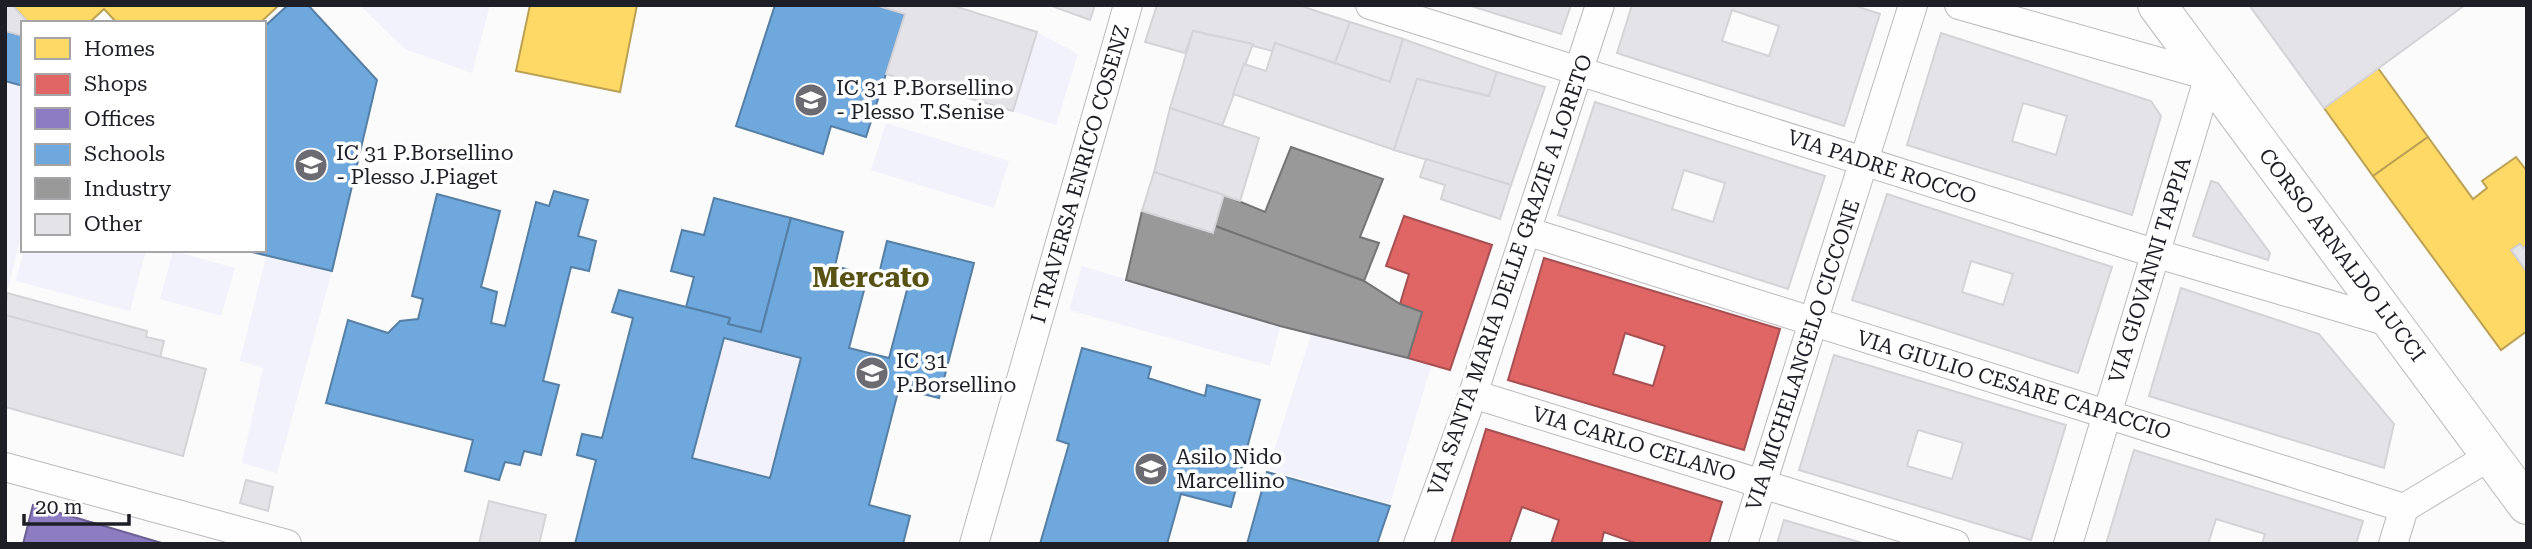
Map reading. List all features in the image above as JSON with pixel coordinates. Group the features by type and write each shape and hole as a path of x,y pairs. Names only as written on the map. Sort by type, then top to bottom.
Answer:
{"main road":[{"name":"CORSO ARNALDO LUCCI","path":"2157,5 2396,324 2527,505"}],"street":[{"name":"I TRAVERSA ENRICO COSENZ","path":"974,544 1128,5"},
{"name":"VIA PADRE ROCCO","path":"1370,5 2154,253 2396,324"},
{"name":"VIA SANTA MARIA DELLE GRAZIE A LORETO","path":"1418,544 1473,394 1600,5"},
{"name":"VIA MICHELANGELO CICCONE","path":"1742,544 1913,5"},
{"path":"1959,5 2208,76"},
{"name":"VIA GIOVANNI TAPPIA","path":"2068,544 2208,76"},
{"name":"VIA GIULIO CESARE CAPACCIO","path":"1526,232 2404,509"},
{"name":"VIA CARLO CELANO","path":"1473,394 1955,544"},
{"path":"2393,544 2404,509 2492,455"},
{"path":"5,467 287,544"}],"shaded area":[{"path":"360,5 490,5 472,73 405,49"},
{"path":"1037,32 1078,54 1056,125 1013,111"},
{"path":"5,81 21,85 21,236 5,300"},
{"path":"886,123 1009,161 994,208 871,170"},
{"path":"23,252 145,252 130,311 16,281"},
{"path":"173,252 235,268 221,316 160,299"},
{"path":"266,257 332,271 277,473 242,463 263,368 240,361"},
{"path":"1082,266 1280,326 1270,366 1069,310"},
{"path":"1312,332 1431,366 1390,504 1268,469"},
{"path":"724,338 801,358 770,478 692,458"}],"building: Homes":[{"path":"12,5 279,5 262,21 115,21 104,9 91,21 27,21"},
{"path":"530,5 637,5 620,92 516,71"},
{"path":"2378,68 2428,137 2373,176 2324,108"},
{"path":"2428,137 2473,199 2487,188 2482,181 2516,157 2527,171 2527,245 2523,248 2520,244 2511,250 2527,272 2527,331 2501,350 2373,176"}],"building: Shops":[{"path":"1404,216 1492,245 1450,370 1408,358 1422,312 1400,304 1409,274 1386,266"},
{"path":"1544,258 1780,329 1744,450 1508,380","holes":["1625,333 1665,346 1653,386 1613,374"]},
{"path":"1486,429 1722,502 1709,544 1638,544 1604,532 1601,544 1551,544 1559,520 1522,507 1509,544 1451,544"}],"building: Offices":[{"path":"33,505 165,544 23,544"}],"building: Schools":[{"name":"IC 31 P.Borsellino - Plesso J.Piaget","path":"288,5 308,5 377,80 332,271 251,252 266,252 266,25"},
{"name":"IC 31 P.Borsellino - Plesso T.Senise","path":"775,5 875,5 905,14 866,137 831,126 823,154 736,126"},
{"path":"5,31 21,35 21,85 5,81"},
{"path":"554,191 588,200 578,236 596,241 589,271 571,267 543,381 559,385 541,455 524,451 520,465 505,462 499,480 465,471 473,440 326,403 348,320 388,333 400,321 418,319 423,299 412,296 437,194 500,211 481,287 497,292 491,323 505,326 536,202 549,206"},
{"path":"714,198 791,218 761,332 728,324 730,318 686,307 694,277 671,271 682,230 704,235"},
{"name":"IC 31 P.Borsellino","path":"791,218 843,232 835,266 868,275 849,348 889,358 908,286 878,278 887,241 974,263 939,398 899,388 869,505 910,516 903,544 575,544 596,460 577,455 582,434 602,438 633,318 612,312 619,290 730,318 728,324 761,332","holes":["724,338 801,358 770,478 692,458"]},
{"name":"Asilo Nido Marcellino","path":"1082,348 1151,367 1148,378 1205,396 1207,385 1260,400 1231,507 1181,494 1167,544 1040,544 1069,444 1057,440"},
{"path":"1267,472 1390,506 1377,544 1247,544"}],"building: Industry":[{"path":"1291,147 1383,179 1360,237 1379,243 1364,281 1215,226 1224,195 1265,212"},
{"path":"1142,211 1213,233 1215,226 1364,281 1400,304 1422,312 1408,358 1280,326 1126,280"}],"building: Other":[{"path":"5,5 12,5 27,21 21,21 21,35 5,31"},
{"path":"875,5 951,5 1037,32 1013,111 886,74 905,14"},
{"path":"1049,5 1095,5 1090,20"},
{"path":"1157,5 1298,5 1350,22 1335,63 1275,43 1273,51 1193,31 1185,53 1145,42"},
{"path":"1468,5 1571,5 1561,34"},
{"path":"1632,5 1853,5 1880,14 1844,126 1617,53","holes":["1732,10 1779,26 1769,56 1722,41"]},
{"path":"2249,5 2465,5 2324,108"},
{"path":"1350,22 1403,39 1390,82 1335,63"},
{"path":"1193,31 1253,44 1222,126 1170,108"},
{"path":"1941,33 2151,101 2161,116 2132,215 1907,145","holes":["2023,103 2067,116 2056,155 2012,141"]},
{"path":"1403,39 1497,72 1489,96 1417,79 1394,150 1233,94 1244,64 1266,71 1275,43 1390,82"},
{"path":"1497,72 1545,87 1511,185 1394,150 1417,79 1489,96"},
{"path":"1595,102 1825,176 1788,289 1558,215","holes":["1684,170 1725,183 1713,222 1672,209"]},
{"path":"1170,108 1259,138 1240,201 1154,172"},
{"path":"1426,159 1511,185 1500,219 1441,199 1445,185 1420,177"},
{"path":"1154,172 1224,195 1213,233 1142,211"},
{"path":"2211,181 2218,183 2270,253 2268,260 2193,236"},
{"path":"1887,194 2112,267 2078,373 1852,300","holes":["1971,261 2013,274 2003,305 1962,292"]},
{"path":"2520,244 2523,248 2527,245 2527,272 2511,250"},
{"path":"2181,288 2319,334 2394,424 2384,468 2149,396"},
{"path":"7,293 147,331 146,337 164,341 160,358 5,315"},
{"path":"5,315 206,369 183,456 5,407"},
{"path":"1834,355 2066,425 2031,540 1799,470","holes":["1918,430 1963,443 1952,479 1907,466"]},
{"path":"2134,450 2363,521 2356,544 2262,544 2265,534 2216,519 2208,544 2106,544"},
{"path":"246,480 273,487 268,511 240,503"},
{"path":"489,501 546,515 539,544 479,544"},
{"path":"1784,520 1866,544 1777,544"}],"place":[{"name":"IC 31 P.Borsellino - Plesso T.Senise","path":"811,100"},
{"name":"IC 31 P.Borsellino - Plesso J.Piaget","path":"311,165"},
{"name":"IC 31 P.Borsellino","path":"872,373"},
{"name":"Asilo Nido Marcellino","path":"1151,469"}],"district":[{"name":"Mercato","path":"871,277"}]}
